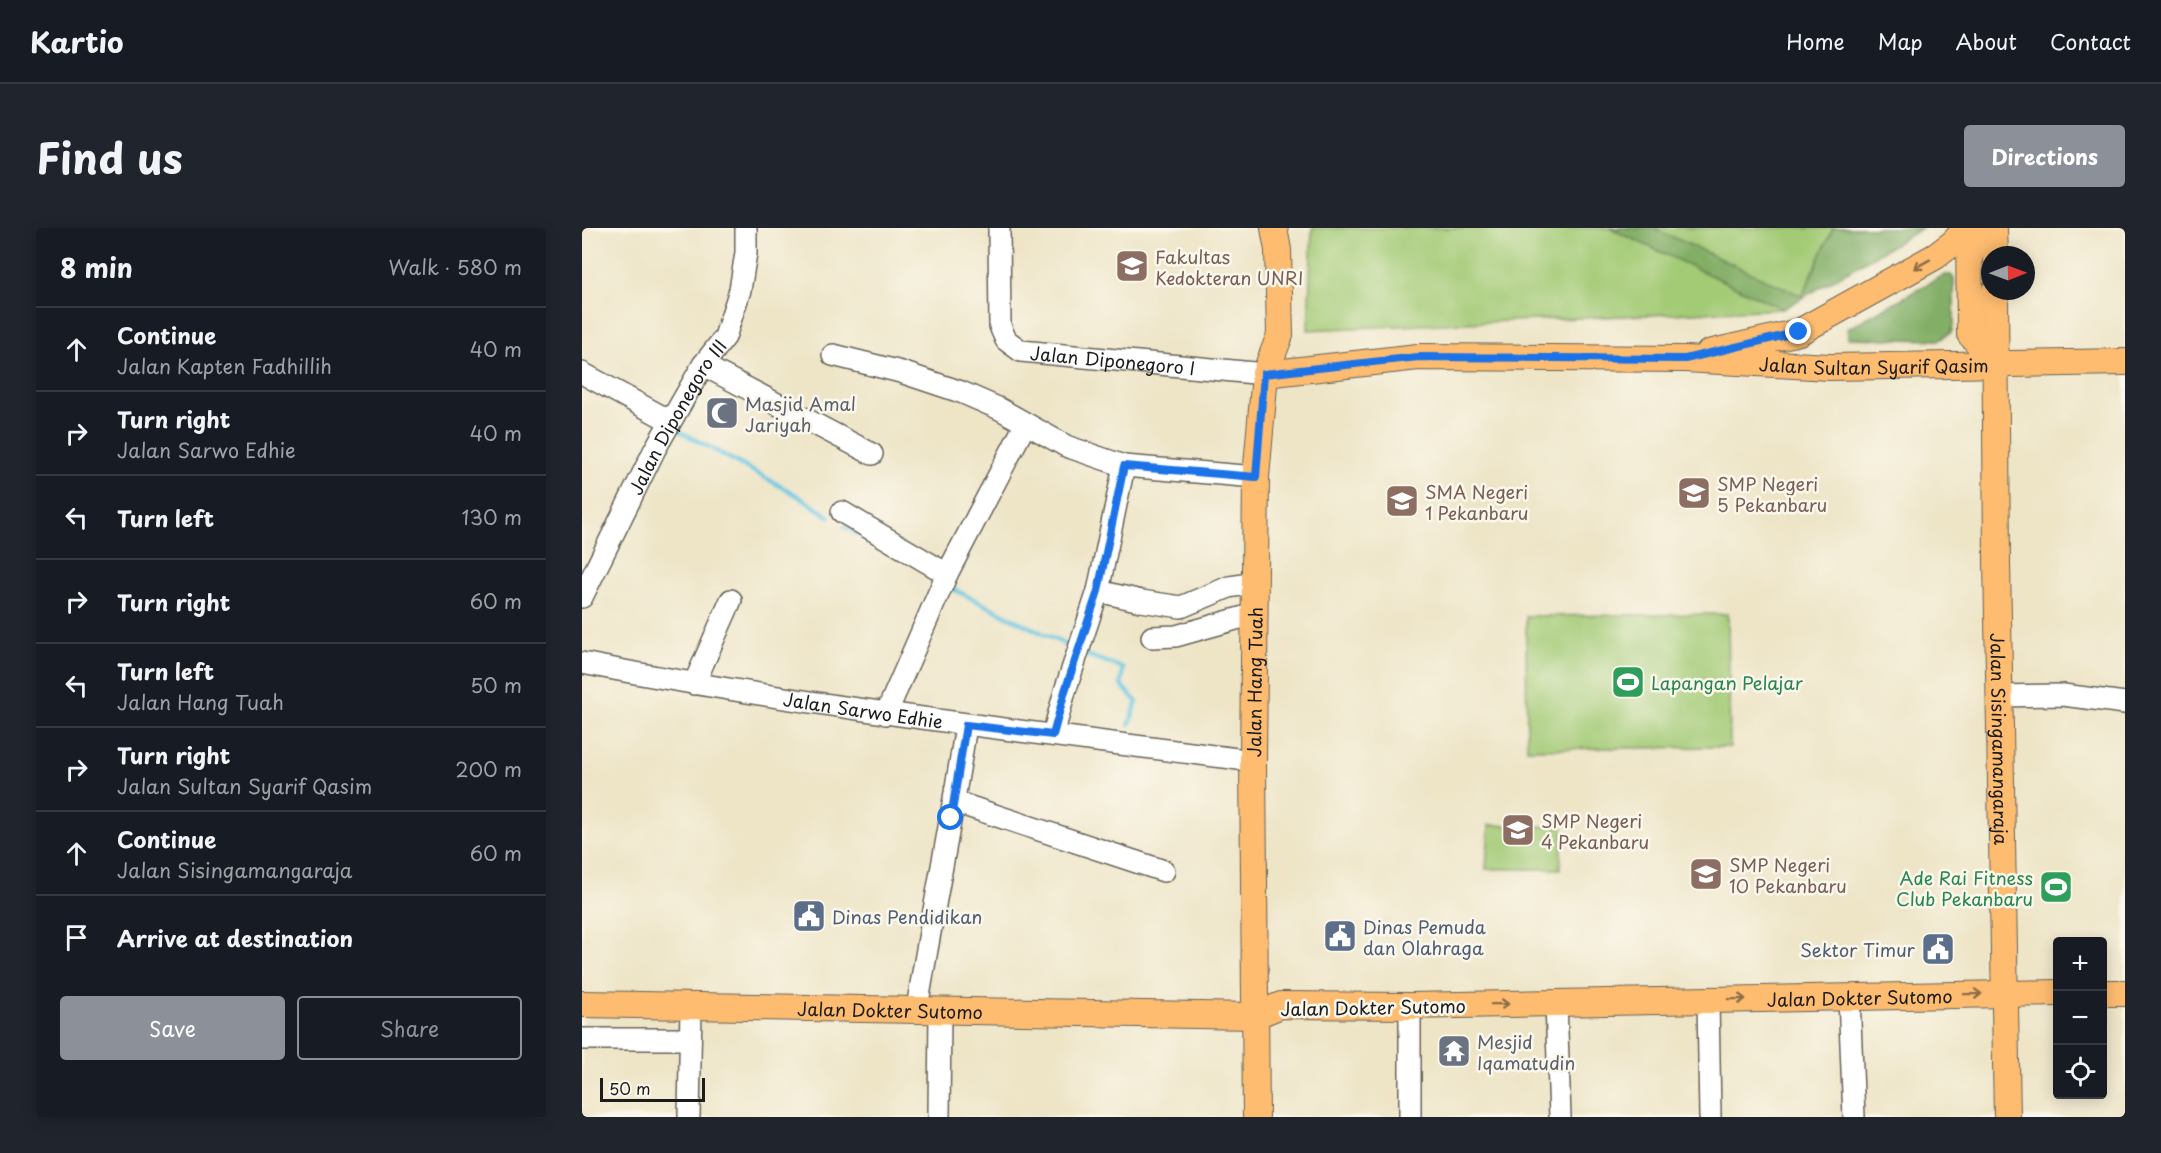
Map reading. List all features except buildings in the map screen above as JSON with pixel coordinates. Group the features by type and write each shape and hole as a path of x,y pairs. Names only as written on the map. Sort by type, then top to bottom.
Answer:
{"main road":[{"path":"1685,359 1799,332 1936,256 1968,228"},
{"path":"1968,228 1970,334 1996,363"},
{"path":"1994,228 1995,246"},
{"name":"Jalan Hang Tuah","path":"1256,1117 1253,761 1256,477 1264,374 1280,335 1278,235"},
{"name":"Jalan Sisingamangaraja","path":"1995,300 1999,696 2007,1117"},
{"name":"Jalan Sultan Syarif Qasim","path":"1264,374 1418,357 1685,359 1830,367 2125,362"},
{"name":"Jalan Dokter Sutomo","path":"582,1004 1254,1016 1281,1005 1410,1006 2053,993"},
{"path":"2107,993 2125,993"}],"street":[{"name":"Jalan Diponegoro III","path":"582,597 607,542 668,426 703,365 725,337 734,315 746,253 746,228"},
{"name":"Jalan Diponegoro I","path":"999,228 1000,326 1006,340 1021,351 1264,374"},
{"path":"833,355 961,392 1000,409 1066,446 1124,466 1256,477"},
{"path":"703,365 872,454"},
{"path":"582,373 668,426"},
{"path":"886,714 947,574 1025,425"},
{"path":"1053,735 1098,591 1124,466"},
{"path":"842,512 947,574"},
{"path":"1098,591 1141,602 1181,607 1229,586 1254,584"},
{"path":"693,684 730,600"},
{"path":"1152,636 1176,636 1254,614"},
{"name":"Jalan Sarwo Edhie","path":"582,663 693,684 886,714 1253,761"},
{"path":"1999,696 2063,695 2125,703"},
{"path":"939,1117 928,1010 932,909 955,802 966,725"},
{"path":"955,802 1164,871"},
{"path":"1848,997 1854,1117"},
{"path":"1708,1000 1710,1117"},
{"path":"1556,1003 1560,1117"},
{"path":"689,1117 691,1006"},
{"path":"1410,1006 1410,1117"},
{"path":"582,1039 690,1039"}],"green space":[{"path":"1312,228 1922,228 1783,309 1308,330"},
{"path":"1609,228 1653,228 1802,296 1833,228 1922,228 1783,309"},
{"path":"1944,275 1951,275 1954,279 1954,322 1951,333 1939,340 1848,338 1847,329"},
{"name":"Lapangan Pelajar","path":"1728,614 1730,747 1527,749 1526,616"},
{"path":"1489,825 1563,827 1560,869 1486,869"}],"waterway":[{"path":"674,428 795,494 830,517"},
{"path":"845,527 897,556"},
{"path":"949,587 1072,648"},
{"path":"1084,654 1123,668 1121,685 1137,702 1129,725"}],"place":[{"name":"Fakultas Kedokteran UNRI","path":"1132,266"},
{"name":"Masjid Amal Jariyah","path":"722,413"},
{"name":"SMP Negeri 5 Pekanbaru","path":"1694,493"},
{"name":"SMA Negeri 1 Pekanbaru","path":"1402,501"},
{"name":"Lapangan Pelajar","path":"1628,682"},
{"name":"SMP Negeri 4 Pekanbaru","path":"1518,830"},
{"name":"SMP Negeri 10 Pekanbaru","path":"1706,874"},
{"name":"Ade Rai Fitness Club Pekanbaru","path":"2056,887"},
{"name":"Dinas Pendidikan","path":"809,916"},
{"name":"Dinas Pemuda dan Olahraga","path":"1340,936"},
{"name":"Sektor Timur","path":"1938,949"},
{"name":"Mesjid Iqamatudin","path":"1454,1051"}],"route":[{"path":"951,818 966,725 1053,735 1098,591 1124,466 1256,477 1264,374 1418,357 1685,359 1799,332"}]}
